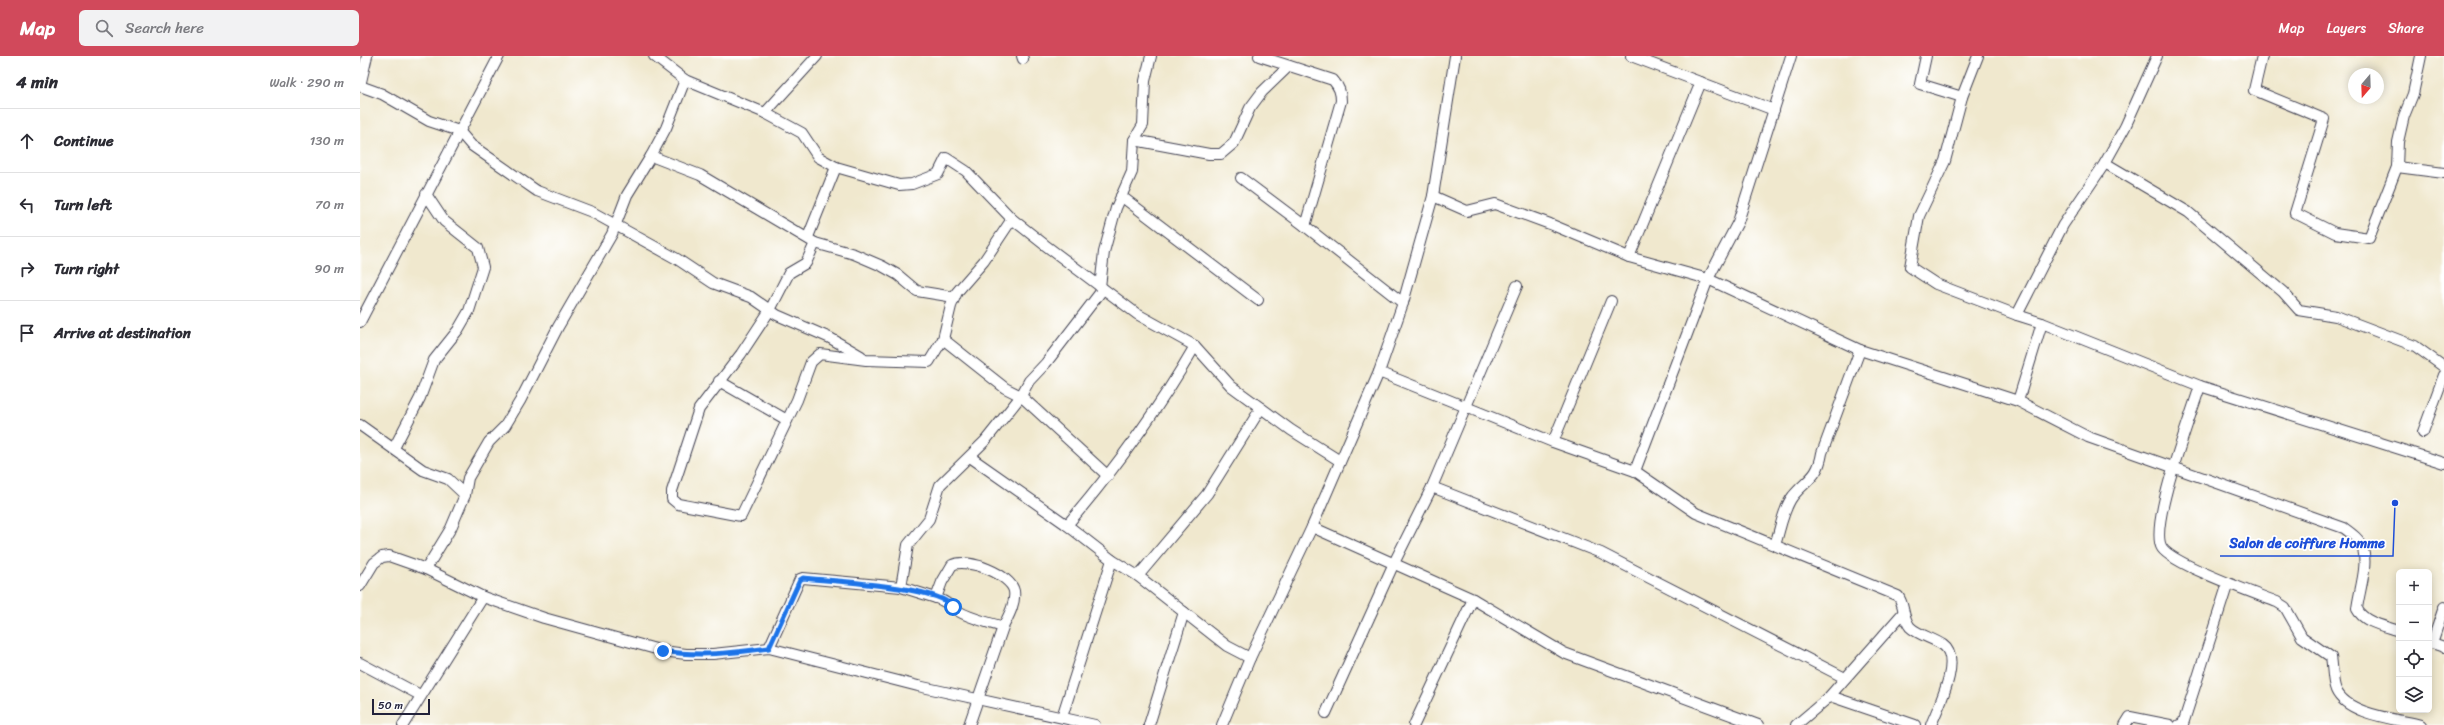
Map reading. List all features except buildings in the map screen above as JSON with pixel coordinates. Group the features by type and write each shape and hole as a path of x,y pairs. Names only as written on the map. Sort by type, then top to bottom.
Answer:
{"street":[{"path":"367,56 360,86 382,94 429,121 459,131 471,145 537,191 592,212 677,259 713,283 751,297 770,310 796,324 830,338 866,360"},
{"path":"360,322 459,131 500,56"},
{"path":"654,56 686,80 765,113 802,133 818,157 836,167 899,184 912,184 938,174 946,158 966,171 1012,219 1101,288 1137,314 1195,346 1231,386 1340,461"},
{"path":"765,113 818,56"},
{"path":"901,587 908,545 929,519 940,485 970,457 1020,396 1029,381 1049,358 1101,288 1104,252 1116,208 1132,172 1134,140 1143,125 1145,81 1151,56"},
{"path":"1262,56 1333,80 1341,92 1341,101 1305,226"},
{"path":"1222,725 1250,658 1312,527 1380,372 1403,303 1433,196 1454,56"},
{"path":"1631,56 1774,110"},
{"path":"1635,471 1708,279 1738,222 1791,56"},
{"path":"1926,56 1920,84 1962,97"},
{"path":"1978,56 1962,97 1945,161 1919,216 1910,267 1936,284 2017,315 2042,322 2200,386 2444,462"},
{"path":"2017,315 2062,225 2105,163 2125,127 2157,56"},
{"path":"2262,56 2254,90 2324,119 2295,213 2319,227 2335,233 2369,238 2397,167 2398,142 2404,116 2413,94 2421,56"},
{"path":"1134,140 1210,154 1221,154 1234,143 1250,108 1262,92 1289,66"},
{"path":"426,569 452,528 465,495 468,478 489,442 505,426 520,401 558,326 595,266 616,225 627,195 666,128 686,80"},
{"path":"1629,257 1701,82"},
{"path":"651,156 700,175 786,227 811,240 854,254 882,266 898,275 917,291 954,297"},
{"path":"2105,163 2188,212 2283,292 2299,310 2336,316 2415,346 2444,367"},
{"path":"836,167 811,240 806,262 787,276 770,310 741,354 699,408 672,491 674,502 741,516 816,357 826,354 866,360 929,362 943,339 954,297 966,280 984,261 1012,219"},
{"path":"2397,167 2444,173"},
{"path":"1241,178 1403,303"},
{"path":"394,448 420,398 434,360 458,330 469,312 483,267 478,248 444,221 426,194"},
{"path":"1121,196 1258,300"},
{"path":"1433,196 1467,211 1495,204 1550,224 1629,257 1708,279 1860,350 2018,401 2088,437 2123,448 2173,469 2288,507 2344,528 2353,534 2363,548 2357,609 2362,617 2396,630"},
{"path":"1326,713 1394,563 1432,487 1517,286"},
{"path":"1553,442 1611,301"},
{"path":"2018,401 2042,322"},
{"path":"943,339 1005,388 1020,396 1108,476"},
{"path":"1067,525 1108,476 1169,392 1195,346"},
{"path":"1775,545 1787,506 1793,496 1819,469 1822,453 1860,350"},
{"path":"1380,372 1553,442 1635,471 1696,513 1892,592 1901,599 1903,613 1912,628 1944,646 1950,653 1951,659 1947,684 1930,725"},
{"path":"2423,432 2444,375"},
{"path":"719,381 787,420"},
{"path":"2200,386 2160,514 2160,546 2166,553 2228,583 2277,602 2285,607 2302,637 2331,657 2335,688 2349,706 2361,711 2421,725"},
{"path":"1138,576 1207,494 1261,408"},
{"path":"360,425 423,470 448,479 465,495"},
{"path":"970,457 1067,525 1112,560 1138,576 1227,646 1250,658"},
{"path":"1432,487 1601,553 1845,678"},
{"path":"1312,527 1473,599 1564,653 1758,725"},
{"path":"360,586 374,563 382,557 389,556 426,569 483,597 544,618 663,651 686,654 713,654 769,648 918,686 980,698 1095,725"},
{"path":"1062,717 1112,560"},
{"path":"936,598 942,582 952,565 963,562 983,565 1014,590 1014,599 985,677 980,698 969,725"},
{"path":"769,648 800,580 901,587 936,598 951,604 958,611 968,616 1003,627"},
{"path":"2180,725 2184,724 2228,583"},
{"path":"403,725 420,695 483,597"},
{"path":"1414,725 1473,599"},
{"path":"2430,641 2444,607"},
{"path":"1149,725 1184,612"},
{"path":"1796,725 1828,698 1903,613"},
{"path":"2432,643 2444,647"},
{"path":"360,663 420,695"},
{"path":"1828,698 1838,697 1915,725"},
{"path":"2125,725 2130,717 2170,725"}],"place":[{"name":"Salon de coiffure Homme","path":"2395,503"}],"route":[{"path":"663,651 686,654 713,654 769,648 799,582 803,578 901,587 943,600 951,604 953,607"}]}
